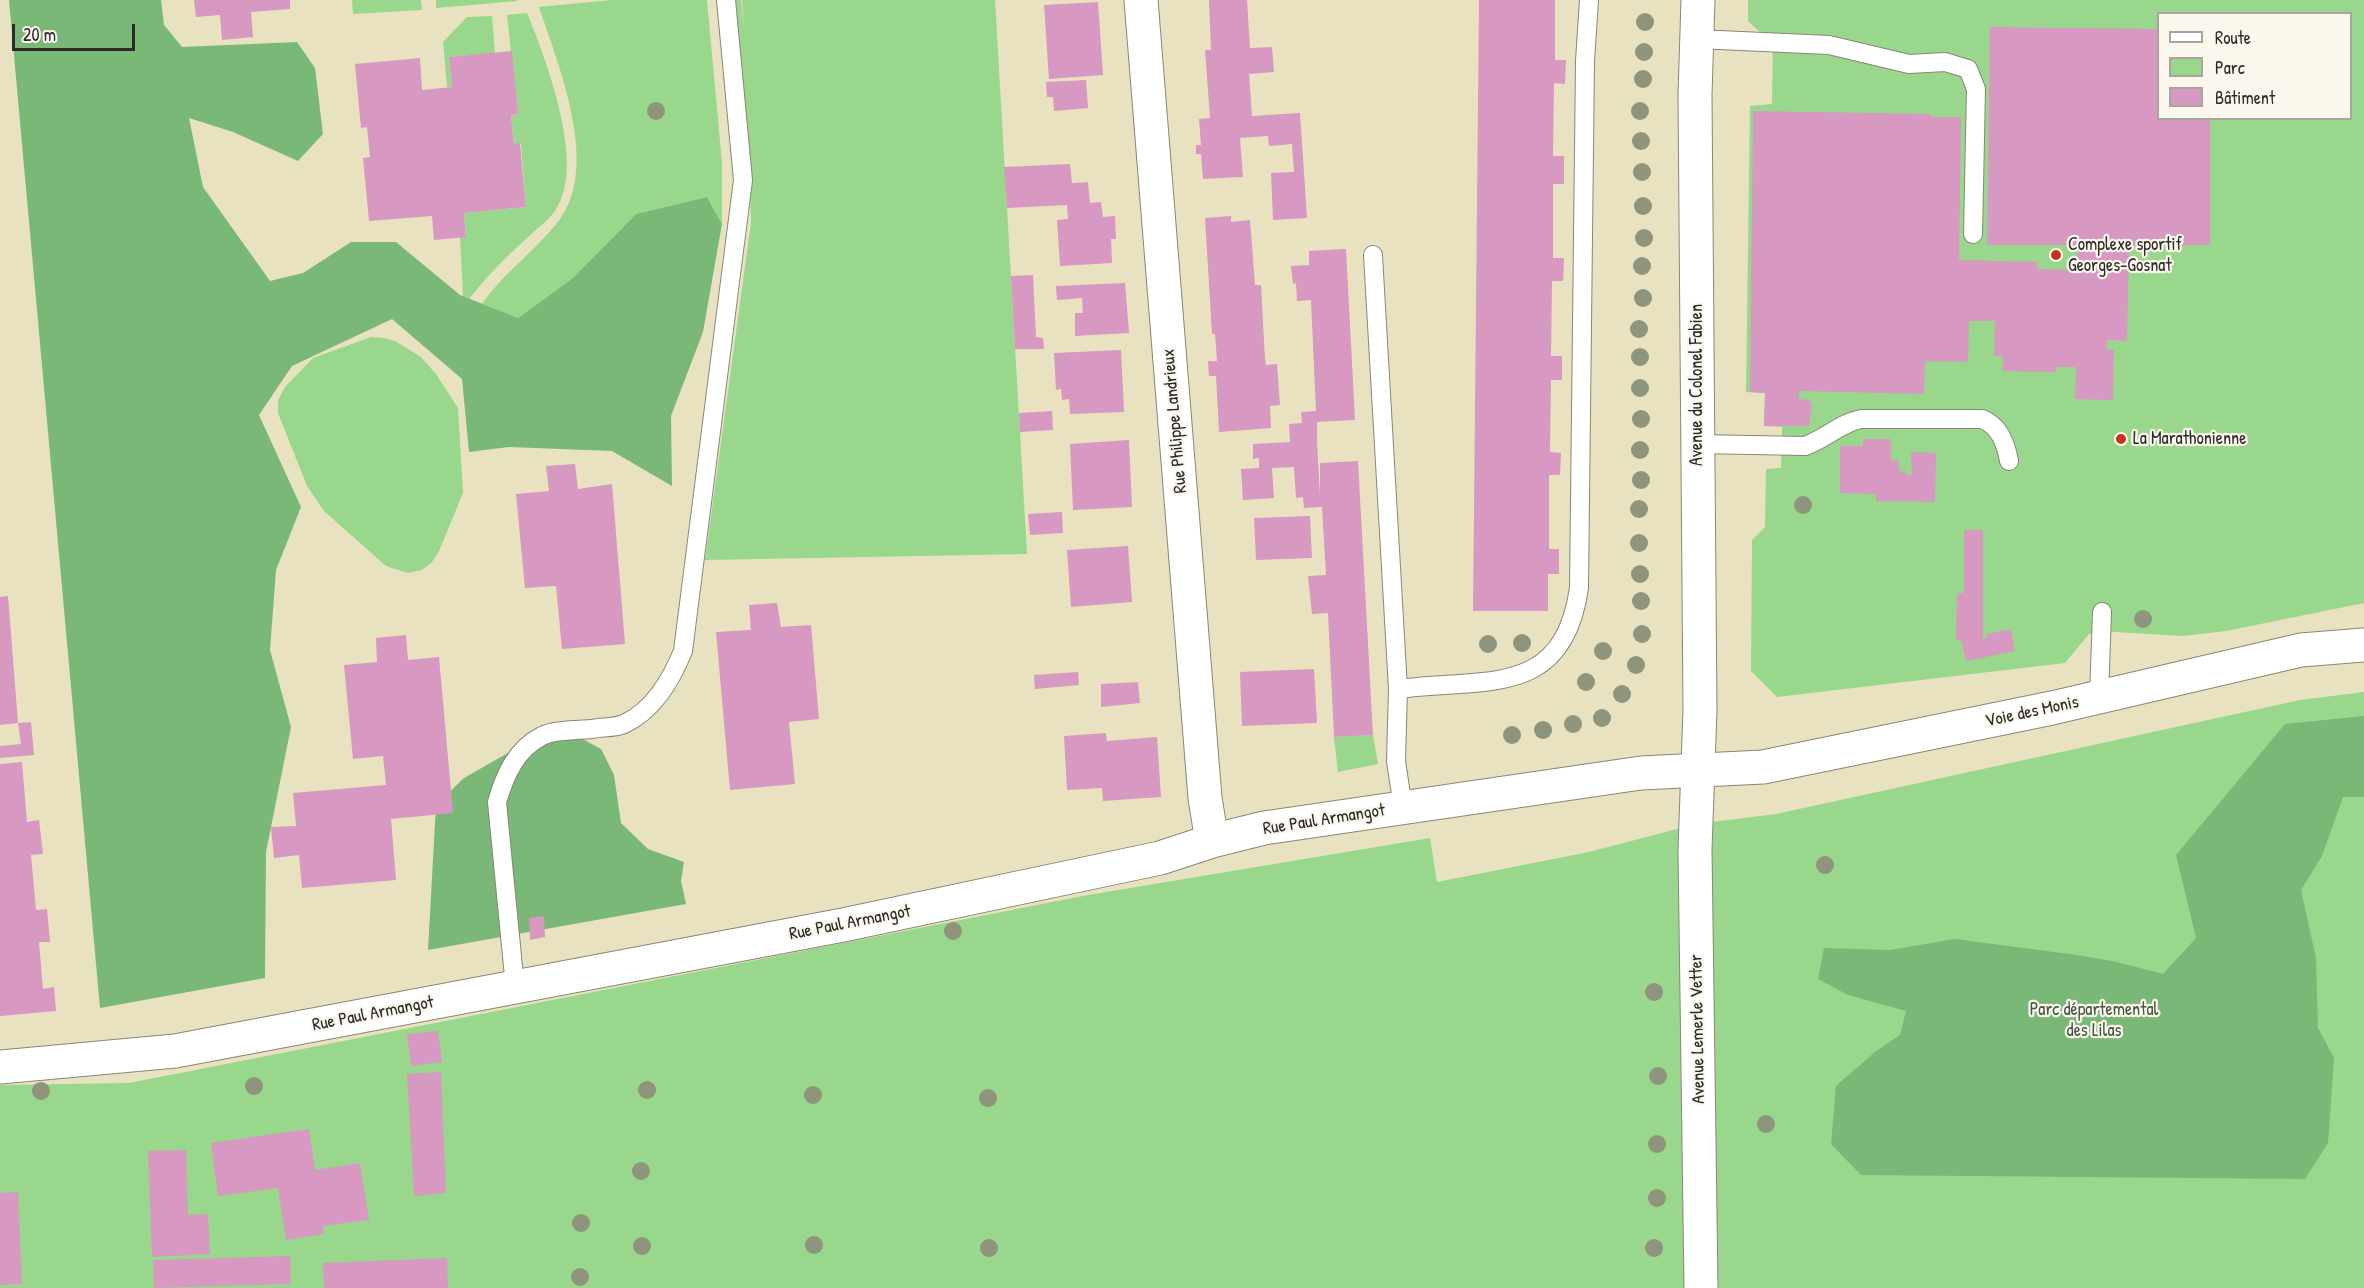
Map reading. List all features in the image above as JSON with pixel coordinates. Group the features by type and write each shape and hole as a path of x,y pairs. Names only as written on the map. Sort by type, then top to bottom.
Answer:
{"street":[{"name":"Rue Philippe Landrieux","path":"1141,0 1204,798 1212,841"},
{"name":"Avenue du Colonel Fabien","path":"1698,0 1695,95 1700,710 1698,771"},
{"name":"Voie des Monis","path":"1698,771 1762,767 2052,708 2301,650 2364,645"},
{"name":"Rue Paul Armangot","path":"0,1067 175,1051 843,925 1160,858 1212,841 1264,828 1641,773 1698,771"},
{"name":"Avenue Lemerle Vetter","path":"1698,771 1695,849 1701,1288"}],"lane":[{"path":"515,987 497,802 503,781 512,763 543,735 622,724 644,711 660,695 674,674 683,651 743,180 726,0"},
{"path":"1398,689 1511,678 1531,671 1547,660 1560,645 1569,631 1575,612 1579,564 1585,62 1589,0"},
{"path":"1697,39 1829,45 1909,64 1945,62 1968,69 1976,89 1973,234"},
{"path":"1373,255 1398,689 1396,761 1403,808"},
{"path":"1697,444 1805,446 1817,442 1850,421 1861,418 1982,419 1988,421 2002,436 2009,461"},
{"path":"2099,697 2102,612"}],"green space":[{"path":"9,0 161,0 164,25 182,47 297,42 315,68 323,134 298,161 233,132 189,118 203,187 270,281 303,273 351,242 396,242 460,295 518,318 573,278 636,214 707,197 722,224 703,332 671,416 672,486 612,451 509,447 469,452 462,379 392,319 292,366 259,415 301,507 276,570 270,650 291,727 266,852 265,978 100,1008"},
{"path":"352,0 421,0 422,10 353,14"},
{"path":"436,0 517,0 517,1 436,8"},
{"path":"611,0 707,0 722,163 722,224 707,197 636,214 573,278 518,318 482,304 560,219 571,197 576,171 576,143 572,114 565,85 539,7"},
{"path":"734,0 741,0 744,29 742,0 995,0 1027,554 705,560 751,222 749,160"},
{"name":"Complexe sportif Georges-Gosnat","path":"1748,0 2364,0 2364,603 2226,631 2183,636 2115,632 2089,634 2065,663 1777,697 1751,671 1752,540 1765,527 1766,469 1781,468 1782,427 1764,426 1765,393 1746,392 1750,106 1772,104 1773,33 1760,32 1748,21"},
{"path":"527,13 553,84 560,112 567,167 564,191 552,215 503,261 469,299 463,296 460,237 466,236 464,213 526,207 521,144 514,144 511,115 518,114 507,15"},
{"path":"492,16 495,53 449,57 452,87 447,87 443,42 467,17"},
{"path":"371,337 395,341 421,357 436,374 458,408 463,493 439,551 432,562 422,570 408,573 386,566 324,511 307,486 278,413 278,400 285,387 313,358"},
{"name":"Parc départemental des Lilas","path":"2364,692 2364,1288 0,1288 0,1085 129,1083 1088,895 1430,838 1437,882 1589,852 1696,824 1776,814 2300,700"},
{"path":"2364,716 2364,797 2343,797 2322,856 2301,890 2316,958 2318,1028 2334,1058 2328,1143 2305,1179 1861,1175 1831,1144 1836,1086 1876,1051 1900,1035 1906,1011 1848,995 1818,979 1824,948 1890,950 1955,939 2077,955 2163,974 2196,938 2176,855 2285,724"},
{"path":"557,725 601,749 614,775 621,823 648,849 684,862 681,881 686,904 428,950 436,805 464,778"},
{"path":"1373,735 1378,764 1338,772 1334,737"}],"building":[{"path":"194,0 290,0 290,9 251,12 253,37 222,40 220,15 196,17"},
{"path":"1209,0 1247,0 1250,48 1272,47 1274,72 1249,74 1252,116 1300,113 1307,218 1273,220 1271,173 1294,172 1292,144 1269,146 1268,136 1240,138 1243,177 1203,179 1201,154 1196,154 1196,145 1201,145 1199,119 1210,118 1205,50 1211,50"},
{"path":"1479,0 1555,0 1555,60 1566,60 1565,84 1554,83 1553,156 1564,156 1564,184 1553,184 1553,258 1564,258 1563,281 1552,281 1551,356 1562,356 1562,380 1551,380 1550,452 1561,453 1560,475 1549,475 1549,549 1559,549 1559,574 1548,574 1548,611 1473,611"},
{"path":"1098,2 1103,75 1049,79 1044,5"},
{"path":"1990,27 2157,29 2157,120 2210,120 2210,245 2129,245 2127,341 2107,340 2107,349 2114,350 2113,400 2075,399 2076,367 2056,367 2057,372 2003,371 2003,356 1994,356 1995,321 1969,321 1968,362 1925,361 1924,394 1799,391 1799,399 1809,400 1812,404 1809,426 1764,426 1765,393 1750,392 1753,111 1931,114 1931,117 1961,117 1959,260 2037,262 2037,269 2077,270 2078,245 1987,245"},
{"path":"512,51 518,114 511,115 514,144 520,143 526,207 464,213 466,237 434,240 432,216 369,221 363,158 370,157 367,127 361,128 355,64 420,58 422,90 452,87 449,57"},
{"path":"1086,80 1088,108 1054,111 1053,97 1047,97 1046,82"},
{"path":"1070,164 1072,183 1088,182 1090,203 1101,202 1103,217 1115,216 1116,239 1111,239 1112,263 1060,266 1057,220 1068,219 1067,205 1007,208 1004,167"},
{"path":"1231,216 1231,222 1250,220 1255,285 1261,285 1265,359 1266,365 1277,364 1280,405 1270,406 1271,428 1219,432 1216,376 1209,376 1208,361 1217,361 1215,334 1212,334 1205,218"},
{"path":"1346,249 1355,420 1317,422 1320,496 1320,463 1358,461 1373,735 1334,737 1328,613 1312,614 1308,576 1326,575 1322,507 1304,508 1303,497 1296,498 1294,467 1272,468 1274,498 1243,500 1241,469 1259,468 1259,458 1253,459 1253,444 1290,442 1289,424 1302,423 1301,412 1316,411 1311,300 1297,301 1296,283 1293,284 1291,266 1309,265 1309,251"},
{"path":"1033,275 1036,337 1043,338 1044,349 1015,349 1011,276"},
{"path":"1125,283 1129,333 1075,336 1075,313 1083,313 1082,298 1057,300 1056,286"},
{"path":"1121,350 1124,412 1070,414 1069,399 1062,400 1061,389 1056,390 1054,353"},
{"path":"1052,411 1053,430 1020,432 1019,413"},
{"path":"1863,439 1891,439 1891,461 1899,460 1899,471 1907,472 1907,475 1912,475 1911,452 1936,453 1935,502 1876,501 1876,494 1840,493 1840,446 1863,446"},
{"path":"1129,440 1132,507 1073,510 1070,444"},
{"path":"575,464 578,489 612,484 625,644 562,649 556,586 525,588 516,494 549,491 546,466"},
{"path":"1062,512 1063,533 1030,535 1028,514"},
{"path":"1310,516 1312,558 1256,560 1254,518"},
{"path":"1964,530 1983,530 1983,638 1987,638 1987,634 2011,629 2015,651 1966,661 1961,640 1956,640 1957,593 1964,593"},
{"path":"1128,546 1132,602 1071,607 1067,550"},
{"path":"8,596 18,723 0,725 0,597"},
{"path":"777,603 781,627 811,625 819,719 789,722 795,784 730,790 716,632 751,630 749,605"},
{"path":"406,635 408,660 439,657 453,813 391,819 396,880 302,888 299,855 274,858 271,827 296,826 293,793 386,785 383,756 353,759 344,665 377,662 376,638"},
{"path":"1314,669 1317,723 1242,726 1240,672"},
{"path":"1078,672 1079,685 1035,689 1034,675"},
{"path":"1138,682 1140,703 1101,707 1101,684"},
{"path":"31,722 34,755 0,758 0,746 21,744 18,723"},
{"path":"1106,733 1107,741 1157,737 1161,797 1103,801 1102,788 1067,790 1064,736"},
{"path":"22,762 27,822 39,820 43,854 31,855 36,910 47,909 50,942 39,942 43,989 54,987 56,1011 0,1016 0,764"},
{"path":"544,916 545,937 530,940 529,918"},
{"path":"438,1031 442,1062 411,1066 407,1034"},
{"path":"441,1072 446,1193 414,1196 407,1074"},
{"path":"309,1129 315,1170 360,1163 369,1220 323,1226 324,1234 286,1240 278,1188 218,1196 211,1143"},
{"path":"186,1150 188,1215 208,1214 210,1254 152,1257 148,1151"},
{"path":"18,1192 22,1284 0,1285 0,1193"},
{"path":"290,1256 291,1284 154,1288 153,1260"},
{"path":"447,1258 448,1288 324,1288 323,1263"}],"place":[{"name":"Complexe sportif Georges-Gosnat","path":"2056,255"},
{"name":"La Marathonienne","path":"2121,439"}]}
